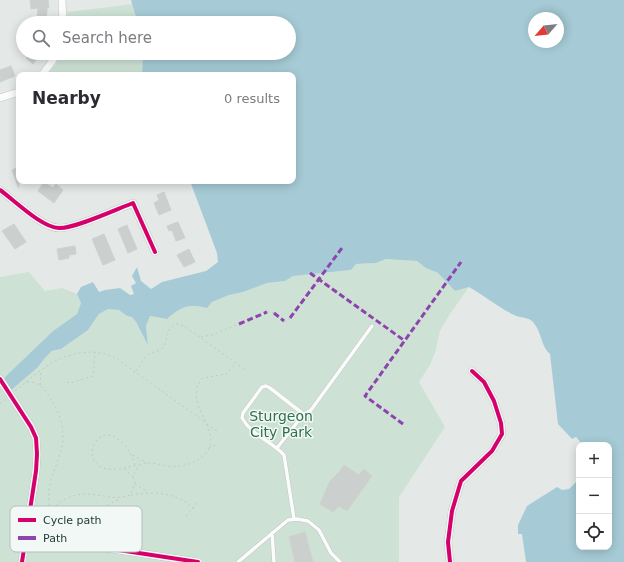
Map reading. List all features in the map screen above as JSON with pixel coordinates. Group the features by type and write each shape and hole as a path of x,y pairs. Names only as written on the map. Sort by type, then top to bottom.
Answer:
{"street":[{"path":"62,0 63,16"},
{"path":"44,72 53,60"},
{"path":"0,98 16,93"},
{"path":"0,190 43,223 59,228 76,225 133,203 155,252"},
{"path":"450,562 448,542 452,511 461,481 492,451 502,434 501,423 494,401 484,382 472,371"},
{"path":"0,379 31,427 36,443 36,471 31,506"},
{"path":"22,562 24,552"},
{"path":"132,552 198,562"}],"lane":[{"path":"277,448 299,420 301,415 311,410 372,326"},
{"path":"294,519 284,456 277,448 246,426 242,418 243,413 259,390 266,386 299,410 301,415"},
{"path":"238,562 288,520 294,519 308,521 319,530 331,553 340,562"},
{"path":"272,533 274,562"}],"path":[{"path":"267,312 274,313"},
{"path":"284,321 287,321 290,318"},
{"path":"135,372 150,353 164,347 166,334 174,326 180,324 247,371"},
{"path":"200,338 212,335 239,324"},
{"path":"66,382 70,383 93,376 95,352"},
{"path":"0,404 10,394 41,370 59,360 83,353 95,352 112,356 218,432"},
{"path":"208,449 211,435 200,410 196,395 196,388 203,378 226,374 236,363"},
{"path":"40,386 39,382 41,370"},
{"path":"26,382 35,383 40,386 55,404 62,425 63,439 49,491 50,506"},
{"path":"135,465 124,469 103,468 96,464 92,458 93,446 98,439 104,436 113,436 121,441 132,454 148,463 168,466 187,465 198,459 208,449 218,444"},
{"path":"132,454 135,465 138,467"},
{"path":"133,476 139,465 148,463"},
{"path":"124,469 133,476 135,484 130,495"},
{"path":"135,484 150,492"},
{"path":"106,506 130,495 150,492 172,495 183,500 196,511"},
{"path":"55,506 65,499 82,494 123,498"},
{"path":"186,516 198,502"}],"green space":[{"path":"133,4 137,16 67,16 68,12"},
{"path":"58,60 143,60 142,72 49,72"},
{"name":"Sturgeon City Park","path":"386,259 417,261 426,268 438,273 455,291 469,287 440,331 435,353 430,365 419,382 445,427 399,497 399,562 198,562 175,558 172,562 0,562 0,277 29,272 45,291 62,288 77,294 81,303 77,314 53,331 2,381 38,367 53,351 61,349 88,330 99,314 108,309 119,310 127,316 132,317 148,343 146,326 150,316 166,319 185,307 195,306 207,308 212,302 229,295 243,292 267,283 285,281 293,276 351,270 356,264 376,263"}],"water":[{"path":"131,0 624,0 624,562 526,562 522,534 518,534 518,525 527,506 557,487 562,490 569,489 576,482 576,550 612,550 612,442 580,442 576,437 572,439 558,424 550,354 547,351 533,322 529,319 516,316 508,312 469,287 455,291 438,273 426,268 417,261 386,259 376,263 356,264 351,270 293,276 285,281 267,283 243,292 229,295 212,302 207,308 195,306 185,307 167,319 150,316 146,326 148,345 132,317 127,316 119,310 108,309 99,314 88,330 61,349 52,351 38,367 9,392 1,381 53,331 77,314 81,303 77,294 81,287 93,282 99,292 120,288 130,295 134,294 131,286 136,283 132,276 137,267 141,281 151,289 162,282 206,271 218,262 217,253 191,184 296,184 296,72 142,72 143,60 296,60 296,16 136,16"}],"building":[{"path":"30,0 48,0 49,8 47,8 46,16 37,16 38,8 31,9"},
{"path":"28,60 36,60 33,64"},
{"path":"11,66 15,76 0,82 0,70"},
{"path":"16,168 16,181 12,170"},
{"path":"43,184 47,184 53,188 56,184 63,190 54,203 38,191"},
{"path":"164,192 171,210 159,215 154,203 159,200 157,195"},
{"path":"178,222 185,238 176,241 172,230 169,231 167,226"},
{"path":"14,224 26,242 15,249 2,231"},
{"path":"127,225 137,249 128,253 118,229"},
{"path":"104,234 115,260 103,265 92,239"},
{"path":"75,246 76,254 69,255 69,258 59,260 57,249"},
{"path":"189,249 195,262 184,267 177,255"},
{"path":"344,465 359,475 364,469 372,476 347,511 339,506 333,512 320,504 330,481"},
{"path":"305,532 313,562 295,562 289,537"}],"marked path":[{"path":"290,318 342,248"},
{"path":"403,424 365,396 461,262"},
{"path":"310,273 405,341"},
{"path":"239,324 267,312"},
{"path":"274,313 284,321"}],"cycle path":[{"path":"0,190 37,219 52,227 59,228 85,222 133,203 155,252"},
{"path":"450,562 448,542 452,511 461,481 492,451 502,434 501,423 494,401 484,382 472,371"},
{"path":"0,379 31,427 36,438 36,471 31,506"},
{"path":"22,562 24,552"},
{"path":"132,552 198,562"}]}
